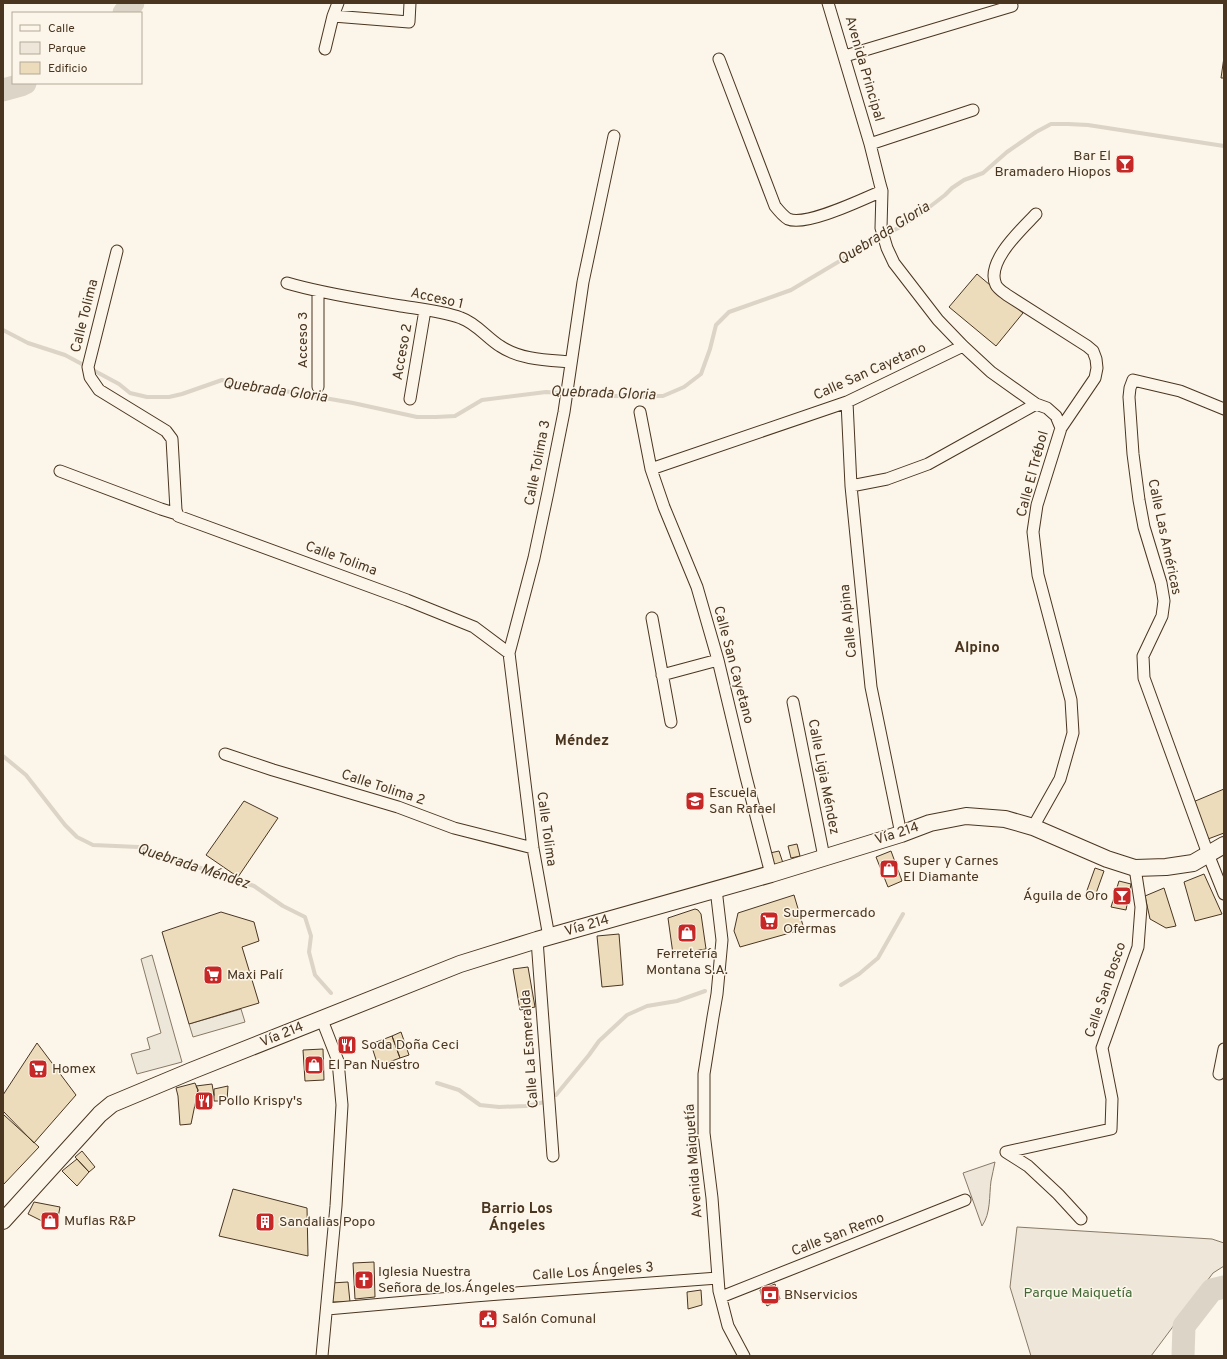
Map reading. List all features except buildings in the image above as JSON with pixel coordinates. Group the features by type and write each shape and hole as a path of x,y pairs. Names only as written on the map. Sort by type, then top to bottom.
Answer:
{"main road":[{"name":"Vía 214","path":"3,1221 100,1114 112,1104 460,964 543,938 771,874 901,834 930,823 966,816 1005,819 1033,827 1107,859 1135,868 1166,867 1193,863 1224,846"}],"street":[{"path":"325,49 333,16 338,3"},
{"path":"333,16 409,22 410,3"},
{"name":"Avenida Principal","path":"828,3 870,144"},
{"path":"845,56 1012,6"},
{"path":"719,59 775,206 781,213 789,219 800,221 813,218 882,191"},
{"path":"870,144 974,110"},
{"name":"Calle Tolima 3","path":"509,653 534,558 564,412 583,282 614,136"},
{"name":"Calle El Trébol","path":"870,144 882,191 881,228 887,248 894,263 938,320 963,346 991,372 1036,404 1047,408 1056,416 1061,428 1037,505 1033,532 1038,575 1071,700 1073,733 1060,779 1033,827"},
{"path":"1036,214 1001,253 995,270 994,282 996,287 1007,295 1093,351 1097,368 1095,378 1061,428"},
{"name":"Calle Tolima","path":"117,251 88,367 90,377 99,390 169,434 172,439 176,514 407,600 474,627 509,653 543,938"},
{"name":"Acceso 1","path":"287,284 318,292 425,310 462,318 476,327 499,346 514,354 530,358 571,362"},
{"name":"Acceso 3","path":"318,292 318,388"},
{"name":"Acceso 2","path":"410,399 425,310"},
{"name":"Calle San Cayetano","path":"651,468 846,402 963,346"},
{"name":"Calle Las Américas","path":"1224,409 1180,391 1133,380 1130,388 1129,397 1133,454 1138,492 1144,527 1159,576 1164,601 1162,616 1143,656 1144,678 1224,894"},
{"name":"Calle Alpina","path":"846,402 851,486 871,687 901,834"},
{"path":"851,486 887,479 928,464 1036,404"},
{"name":"Calle San Cayetano","path":"640,412 651,468 664,506 697,587 718,660 771,874"},
{"path":"60,471 161,510 176,514"},
{"path":"652,618 671,722"},
{"path":"662,675 718,660"},
{"name":"Calle Ligia Méndez","path":"793,702 824,858"},
{"name":"Calle Tolima 2","path":"225,754 273,770 398,807 454,828 533,848"},
{"name":"Calle San Bosco","path":"1081,1218 1028,1166 1006,1152 1111,1129 1112,1099 1102,1048 1138,947 1141,907 1135,868"},
{"name":"Avenida Maiquetía","path":"716,889 722,940 717,994 704,1074 704,1133 712,1198 718,1278 721,1297 728,1326 744,1356"},
{"name":"Calle La Esmeralda","path":"543,938 554,1156"},
{"path":"322,1020 338,1061 342,1105 336,1206 322,1356"},
{"path":"1219,1074 1224,1049"},
{"name":"Calle San Remo","path":"721,1297 966,1200"},
{"name":"Calle Los Ángeles 3","path":"327,1309 466,1296 718,1278"}],"green space":[{"path":"995,1162 987,1216 982,1226 963,1173"},
{"name":"Parque Maiquetía","path":"1017,1227 1212,1239 1224,1243 1224,1266 1213,1273 1151,1356 1031,1356 1010,1287"}],"shaded area":[{"path":"152,955 182,1062 137,1074 131,1054 150,1049 147,1038 161,1033 141,959"},
{"path":"241,1009 245,1022 193,1037 189,1024"}],"waterway":[{"path":"125,12 133,3"},
{"path":"3,90 23,84"},
{"name":"Quebrada Gloria","path":"3,330 28,343 65,355 119,384 130,393 147,397 169,397 222,380 353,403 417,417 436,417 455,416 482,400 546,392 611,396 663,396 684,387 701,374 710,349 716,325 729,312 791,290 900,227 923,212 952,188 964,180 983,173 1007,152 1036,132 1051,124 1088,125 1224,146"},
{"name":"Quebrada Méndez","path":"3,756 26,775 65,825 77,837 93,845 138,847 254,886 283,906 305,917 311,936 309,952 315,975 331,993"},
{"name":"Quebrada Méndez","path":"841,985 859,974 878,958 903,914"},
{"name":"Quebrada Méndez","path":"556,1095 599,1041 627,1015 647,1006 677,1001 705,991"},
{"name":"Quebrada Méndez","path":"437,1083 459,1090 480,1105 499,1107 526,1106 545,1102"},
{"path":"1183,1356 1184,1326 1212,1290 1224,1287"}],"place":[{"name":"Bar El Bramadero Hiopos","path":"1125,164"},
{"name":"Escuela San Rafael","path":"695,801"},
{"name":"Super y Carnes El Diamante","path":"889,869"},
{"name":"Águila de Oro","path":"1122,896"},
{"name":"Supermercado Ofermas","path":"769,921"},
{"name":"Ferretería Montana S.A.","path":"687,933"},
{"name":"Maxi Palí","path":"213,975"},
{"name":"Soda Doña Ceci","path":"347,1045"},
{"name":"El Pan Nuestro","path":"314,1065"},
{"name":"Homex","path":"38,1069"},
{"name":"Pollo Krispy's","path":"204,1101"},
{"name":"Muflas R&P","path":"50,1221"},
{"name":"Sandalias Popo","path":"265,1222"},
{"name":"Iglesia Nuestra Señora de los Ángeles","path":"364,1280"},
{"name":"BNservicios","path":"770,1295"},
{"name":"Salón Comunal","path":"488,1319"}],"district":[{"name":"Alpino","path":"977,648"},
{"name":"Méndez","path":"582,741"},
{"name":"Barrio Los Ángeles","path":"517,1218"}]}
